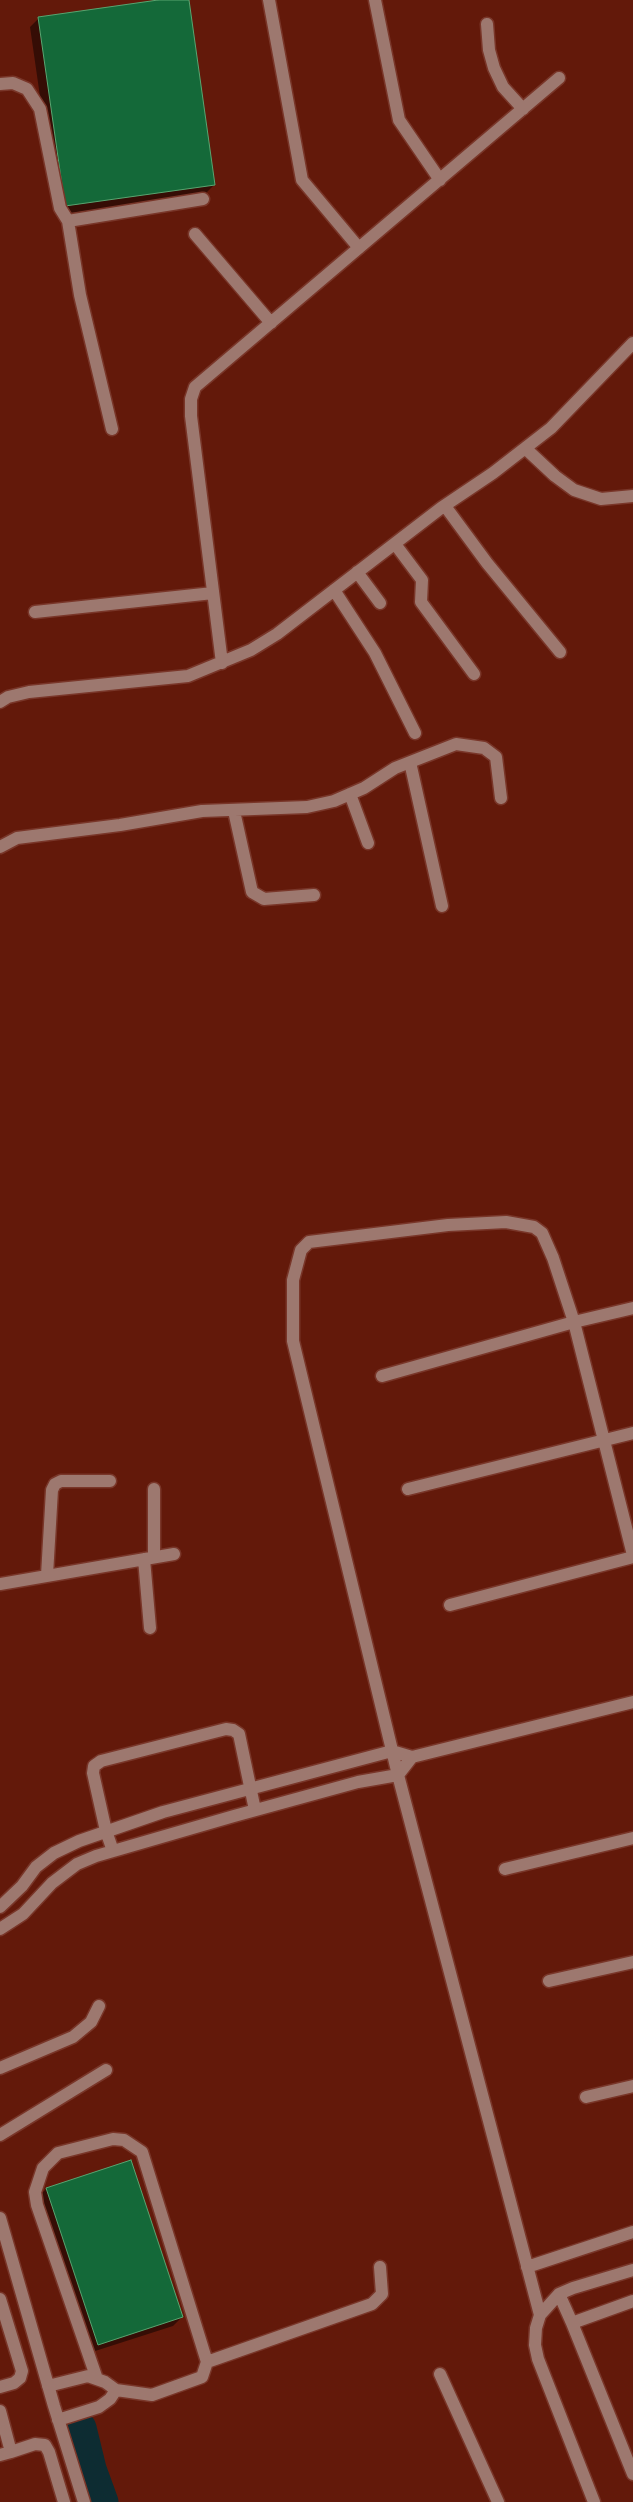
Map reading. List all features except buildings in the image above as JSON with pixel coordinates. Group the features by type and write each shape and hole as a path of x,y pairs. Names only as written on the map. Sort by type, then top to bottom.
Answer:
{"street":[{"path":"269,0 302,180 359,248"},
{"path":"375,0 399,120 440,180"},
{"path":"487,24 489,50 494,68 503,88 523,109"},
{"path":"222,663 191,416 191,399 195,387 559,78"},
{"path":"0,84 12,83 27,89 40,109 60,208 68,221 80,295 112,429"},
{"path":"68,221 203,199"},
{"path":"195,234 270,323"},
{"path":"0,702 8,697 29,692 188,676 251,650 277,634 551,428 633,343"},
{"path":"526,448 555,476 574,490 601,500 633,496"},
{"path":"445,506 486,563 560,652"},
{"path":"395,544 422,580 421,602 474,674"},
{"path":"357,572 380,603"},
{"path":"334,590 375,653 415,733"},
{"path":"35,612 213,593"},
{"path":"0,847 17,838 120,825 202,811 307,807 334,801 410,762 456,744 484,748 493,753 498,761 501,798"},
{"path":"410,762 442,906"},
{"path":"350,794 368,843"},
{"path":"234,811 252,892 264,898 314,895"},
{"path":"450,1605 633,1556 574,1322 553,1258 542,1233 534,1227 506,1222 448,1224 308,1242 296,1260 292,1280 293,1341 398,1775 540,2315 535,2345 538,2359 594,2502"},
{"path":"382,1376 574,1322 633,1308"},
{"path":"408,1489 633,1433"},
{"path":"47,1575 52,1490 55,1484 61,1482 110,1481"},
{"path":"150,1628 149,1558 154,1489"},
{"path":"0,1584 174,1554"},
{"path":"0,1907 22,1886 36,1867 54,1853 106,1831 163,1812 392,1751 412,1758 633,1702"},
{"path":"113,1851 106,1831 94,1773 94,1766 101,1762 226,1729 233,1730 239,1734 255,1810"},
{"path":"0,1930 23,1914 65,1871 77,1864 113,1851 255,1810 358,1782 398,1775 412,1758"},
{"path":"505,1869 633,1838"},
{"path":"548,1981 633,1962"},
{"path":"0,2068 73,2037 91,2022 98,2006"},
{"path":"0,2135 106,2070"},
{"path":"586,2097 633,2086"},
{"path":"48,2386 88,2376 116,2390 152,2395 202,2377 207,2362 200,2332 142,2152 124,2140 113,2139 58,2153 43,2168 35,2192 37,2205 97,2379"},
{"path":"0,2218 58,2420 84,2502"},
{"path":"527,2267 633,2232"},
{"path":"207,2362 372,2304 382,2294 380,2268"},
{"path":"540,2315 559,2294 633,2270"},
{"path":"559,2294 633,2474"},
{"path":"0,2299 22,2371 20,2378 14,2383 0,2387"},
{"path":"572,2323 633,2301"},
{"path":"440,2374 498,2502"},
{"path":"58,2420 99,2407 110,2399 116,2390"},
{"path":"0,2411 6,2453 35,2444 45,2446 49,2452 64,2502"}],"waterway":[{"path":"81,2428 91,2469 103,2502"}]}
